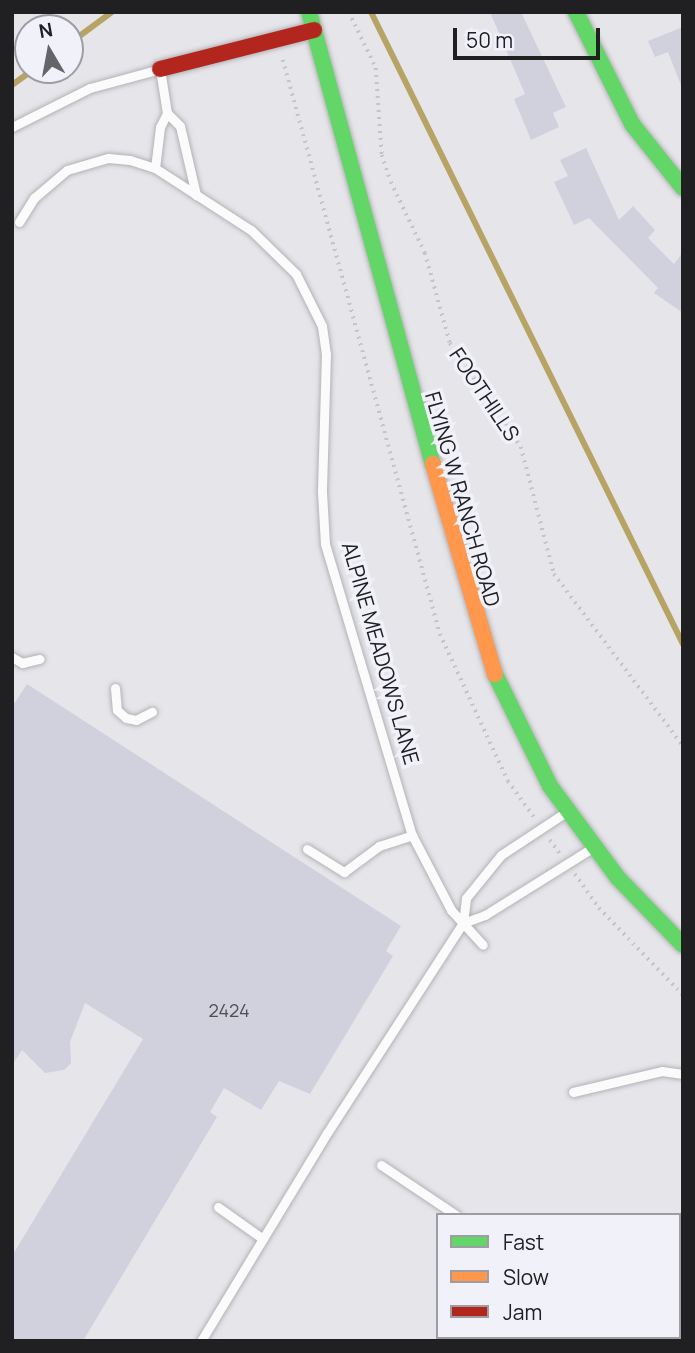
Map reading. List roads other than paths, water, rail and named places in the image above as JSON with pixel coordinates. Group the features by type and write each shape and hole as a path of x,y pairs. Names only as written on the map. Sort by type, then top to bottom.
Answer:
{"street":[{"name":"FLYING W RANCH ROAD","path":"310,12 471,605 521,733 567,811 594,847 683,945"},
{"path":"576,12 632,124 683,188"},
{"path":"160,69 314,30"}],"lane":[{"path":"12,127 90,88 160,69 167,113 160,127 155,168 108,158 84,163 51,180 19,222"},
{"path":"167,113 180,126 196,195"},
{"name":"ALPINE MEADOWS LANE","path":"155,168 276,250 301,282 322,326 327,354 322,492 325,544 412,835 432,877 463,923 483,945"},
{"path":"12,657 22,663 40,659"},
{"path":"115,688 117,710 126,718 136,720 152,712"},
{"path":"201,1341 463,923 466,898 489,867 567,811"},
{"path":"307,849 344,872 379,846 412,835"},
{"path":"463,923 485,915 594,847"},
{"path":"573,1093 662,1071 683,1074"},
{"path":"381,1165 453,1213"},
{"path":"218,1207 263,1239"}],"waterway":[{"path":"84,33 112,12"},
{"path":"371,12 683,644"}]}
